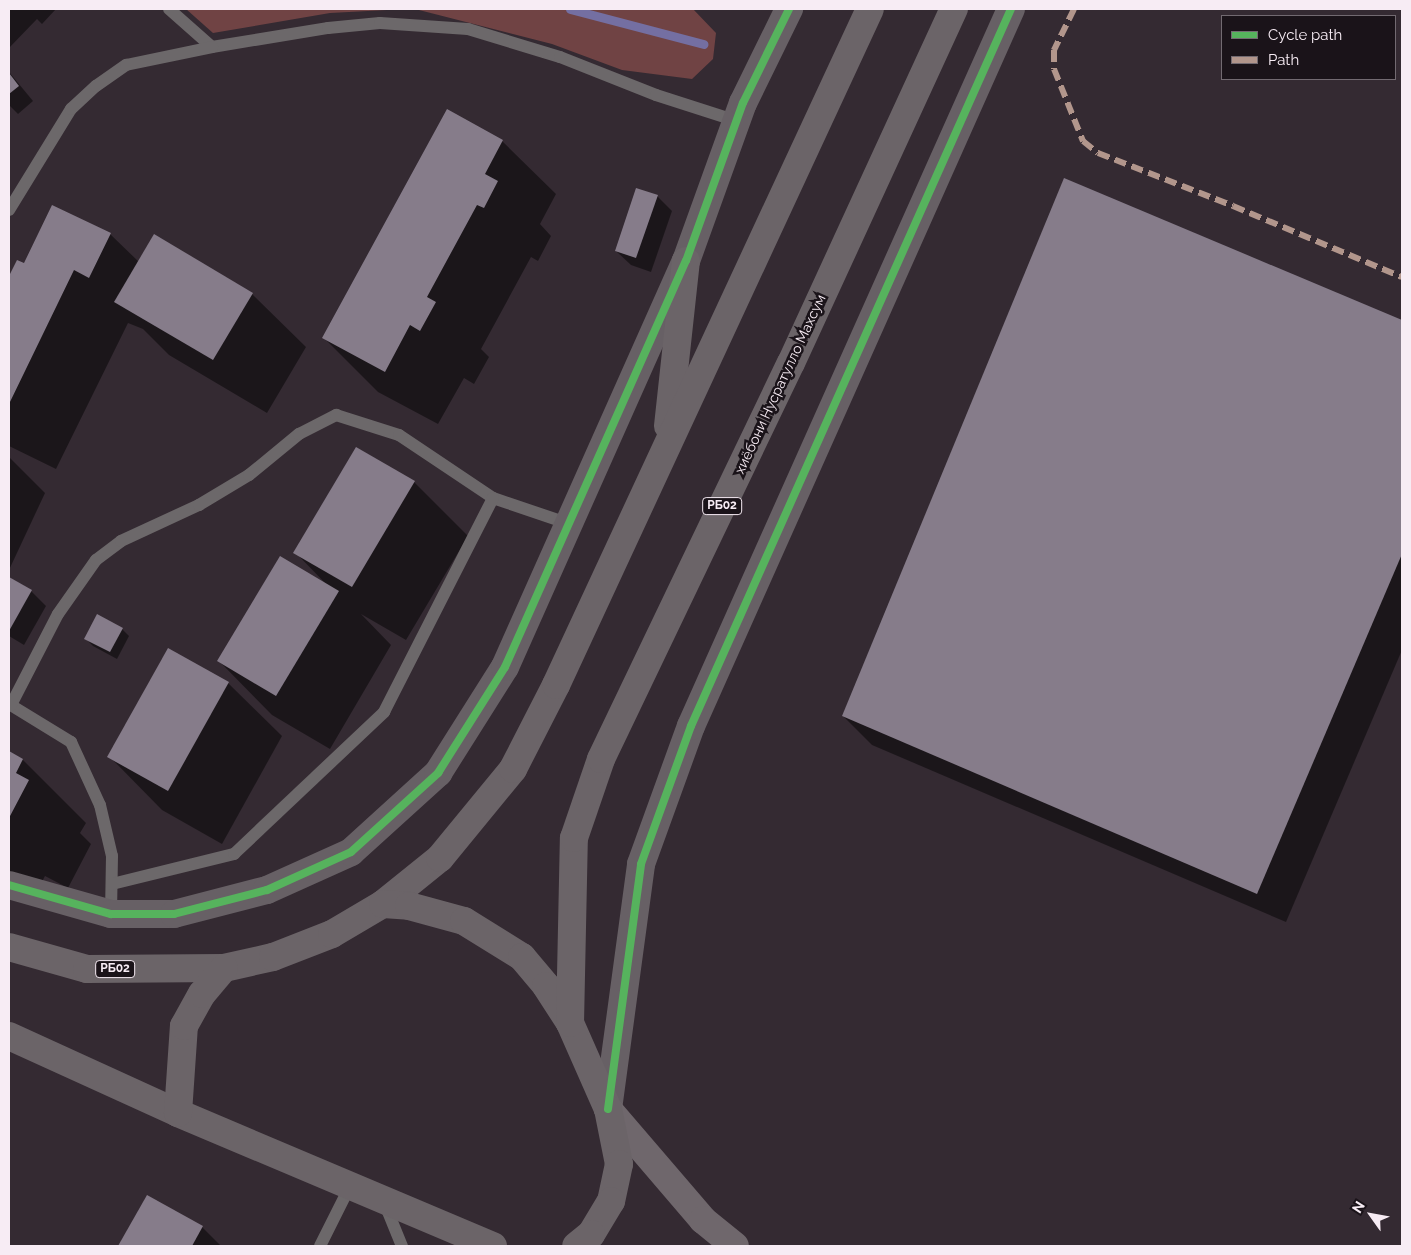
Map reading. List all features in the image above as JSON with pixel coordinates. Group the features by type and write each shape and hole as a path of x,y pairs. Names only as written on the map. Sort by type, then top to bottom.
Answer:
{"highway":[{"path":"178,1114 184,1026 202,994 224,968 273,956 332,934 383,904 440,858 514,769 556,685 870,9"},
{"name":"хиёбони Нусратулло Махсум","path":"570,1023 574,838 601,759 791,362 954,9"},
{"path":"665,449 686,261"},
{"path":"383,904 409,906 464,921 522,957 546,986 570,1023 608,1109 619,1164 611,1200 591,1234 576,1246"},
{"name":"РБ02","path":"9,947 87,969 224,968"},
{"path":"9,1036 178,1114 384,1202 493,1246"}],"main road":[{"path":"608,1109 702,1220 735,1246"}],"street":[{"path":"9,885 112,914 174,914 267,890 351,852 438,773 505,666 686,261 737,121 788,9"},
{"path":"608,1109 641,864 691,726 1011,9"}],"lane":[{"path":"169,9 212,47"},
{"path":"9,210 71,109 96,86 126,65 212,47 328,28 380,24 468,29 560,57 656,95 737,121"},
{"path":"112,914 112,856 100,805 71,742 10,705 58,614 96,560 121,541 199,505 249,475 299,434 336,415 400,435 493,498 570,524"},
{"path":"112,884 234,854 384,712 493,498"},
{"path":"320,1246 350,1186"},
{"path":"384,1202 402,1246"}],"shaded area":[{"path":"186,9 406,9 330,13 213,33"},
{"path":"415,9 693,9 716,33 713,59 692,79 622,70 552,44"}],"building":[{"path":"9,73 19,86 9,94"},
{"path":"447,109 503,140 485,174 498,181 484,208 477,205 427,297 436,302 420,331 410,325 385,372 322,338"},
{"path":"1064,178 1402,320 1402,554 1257,894 842,716"},
{"path":"636,188 658,195 636,258 615,251"},
{"path":"52,205 111,233 89,278 74,270 9,404 9,276 17,260 24,263"},
{"path":"154,234 253,293 213,360 114,302"},
{"path":"356,447 415,481 352,587 293,553"},
{"path":"280,556 339,591 276,696 217,661"},
{"path":"9,577 32,590 9,631"},
{"path":"97,614 123,628 110,652 84,639"},
{"path":"168,648 229,682 168,791 107,757"},
{"path":"9,751 23,759 16,773 29,780 9,818"},
{"path":"147,1195 203,1226 192,1246 118,1246"}],"waterway":[{"path":"570,9 703,44"}],"marked path":[{"path":"1074,9 1054,50 1054,69 1083,141 1098,153 1233,206 1402,277"}],"cycle path":[{"path":"9,885 111,914 174,914 267,890 351,852 438,773 505,667 686,261 743,103 789,9"},
{"path":"608,1109 641,864 691,726 1011,9"}]}
